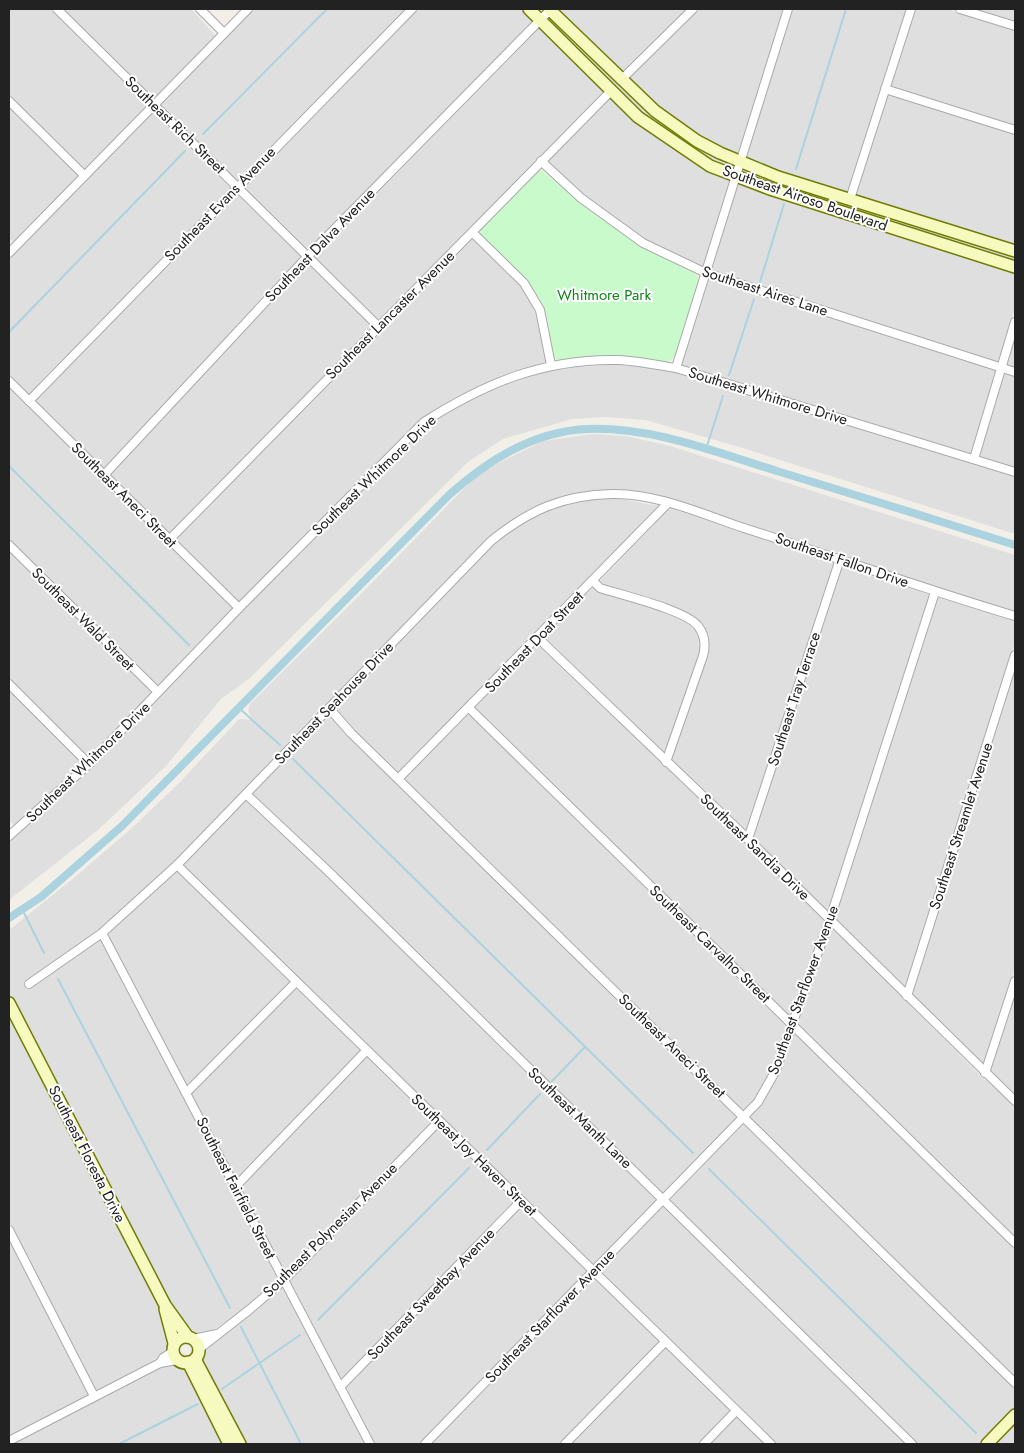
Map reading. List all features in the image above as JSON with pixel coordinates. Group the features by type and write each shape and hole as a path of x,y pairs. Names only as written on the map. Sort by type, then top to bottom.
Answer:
{"main road":[{"name":"Southeast Airoso Boulevard","path":"529,9 638,117 710,166 735,176 1015,267"},
{"name":"Southeast Airoso Boulevard","path":"550,9 621,80 673,125 697,141 739,162 778,177 1015,251"},
{"path":"893,228 897,214"},
{"name":"Southeast Floresta Drive","path":"9,1003 165,1305 165,1311 240,1444"},
{"name":"Southeast Floresta Drive","path":"186,1350 229,1444"},
{"path":"987,1444 1015,1415"}],"street":[{"name":"Southeast Rich Street","path":"56,9 378,326"},
{"path":"200,9 224,34"},
{"path":"10,248 248,9"},
{"name":"Southeast Evans Avenue","path":"29,401 412,9"},
{"name":"Southeast Dalva Avenue","path":"104,475 308,256 550,9"},
{"path":"621,80 693,9"},
{"path":"676,368 788,9"},
{"path":"850,199 911,9"},
{"path":"960,9 1015,26"},
{"path":"885,89 1015,130"},
{"name":"Southeast Lancaster Avenue","path":"170,540 378,326 473,233 611,91"},
{"path":"9,101 84,175"},
{"name":"Southeast Aires Lane","path":"541,162 581,198 643,243 706,273 1015,372"},
{"path":"473,233 524,282 540,310 551,365"},
{"path":"974,459 1015,322"},
{"name":"Southeast Whitmore Drive","path":"12,834 89,764 239,608 424,422 456,402 510,376 551,365 620,360 676,368 1015,472"},
{"name":"Southeast Aneci Street","path":"9,381 239,608"},
{"name":"Southeast Seahouse Drive","path":"29,984 102,932 177,865 491,541 531,512 574,498 595,495 632,496 668,503"},
{"name":"Southeast Fallon Drive","path":"668,503 935,592 1015,616"},
{"name":"Southeast Doat Street","path":"398,779 668,503"},
{"name":"Southeast Wald Street","path":"9,545 158,692"},
{"name":"Southeast Tray Terrace","path":"748,839 840,559"},
{"path":"593,581 600,588 686,616 698,625 704,638 705,650 666,762"},
{"name":"Southeast Starflower Avenue","path":"425,1444 745,1118 758,1102 775,1072 830,919 935,592"},
{"name":"Southeast Sandia Drive","path":"536,637 748,839 1015,1101"},
{"name":"Southeast Streamlet Avenue","path":"907,996 1015,655"},
{"path":"9,684 89,764"},
{"name":"Southeast Aneci Street","path":"329,708 350,733 1015,1383"},
{"name":"Southeast Carvalho Street","path":"469,708 1015,1243"},
{"name":"Southeast Manth Lane","path":"246,794 328,871 912,1444"},
{"path":"9,825 12,834"},
{"name":"Southeast Joy Haven Street","path":"177,865 771,1444"},
{"name":"Southeast Fairfield Street","path":"102,932 370,1444"},
{"path":"985,1073 1015,981"},
{"path":"187,1092 296,982"},
{"path":"236,1186 367,1050"},
{"name":"Southeast Polynesian Avenue","path":"9,1441 160,1363 163,1358 213,1340 216,1334 250,1310 284,1280 439,1121"},
{"name":"Southeast Sweetbay Avenue","path":"340,1387 521,1202"},
{"path":"9,1230 94,1396"},
{"path":"565,1444 665,1342"},
{"path":"704,1444 736,1411"}],"shaded area":[{"path":"9,9 51,9 148,104 84,170 9,96"},
{"path":"62,9 191,9 216,36 153,99"},
{"path":"254,9 406,9 237,180 159,105"},
{"path":"417,9 524,9 535,19 308,251 243,186"},
{"path":"557,9 687,9 621,75"},
{"path":"699,9 784,9 737,157 675,122 627,80"},
{"path":"793,9 907,9 848,194 744,160"},
{"path":"915,9 947,9 1015,30 1015,126 890,87"},
{"path":"972,9 1015,9 1015,22"},
{"path":"550,15 622,86 735,164 732,172 711,162 641,114 545,20"},
{"path":"540,25 605,90 378,321 313,257"},
{"path":"888,94 1015,134 1015,247 855,196"},
{"path":"611,96 730,179 703,268 645,240 583,195 547,162"},
{"path":"9,106 79,175 13,242 9,238"},
{"path":"153,110 232,186 28,395 9,376 9,259"},
{"path":"742,167 892,216 890,223 740,175"},
{"path":"737,182 1015,271 1015,308 999,363 711,271"},
{"path":"237,191 303,256 103,469 34,401"},
{"path":"900,218 1015,255 1015,263 898,226"},
{"path":"473,238 521,285 537,311 546,362 508,373 454,398 421,419 238,603 175,540"},
{"path":"308,262 373,326 169,534 109,475"},
{"path":"709,278 997,370 971,454 681,366"},
{"path":"1015,336 1015,368 1006,365"},
{"path":"620,364 675,372 1015,476 1015,534 736,446 646,420 605,417 572,419 503,439 469,461 250,678 221,699 166,766 98,830 9,900 9,841 90,769 242,611 427,425 458,405 512,380 552,369"},
{"path":"1004,372 1015,376 1015,468 979,456"},
{"path":"9,386 233,608 158,687 9,540"},
{"path":"593,434 626,436 670,446 1015,555 1015,612 936,589 838,553 668,498 594,492 573,494 529,509 491,536 175,862 99,929 24,983 29,989 101,938 279,1278 247,1307 212,1331 187,1343 9,995 9,930 132,828 179,783 239,719 252,720 248,710 250,704 479,473 543,441"},
{"path":"614,498 660,506 398,773 353,731 335,709 494,544 533,516 558,506 575,502"},
{"path":"670,508 835,561 746,832 671,761 708,651 708,637 703,625 687,613 599,582"},
{"path":"9,550 153,692 89,758 9,679"},
{"path":"843,563 930,595 828,912 752,838"},
{"path":"594,587 599,592 685,619 699,633 701,643 699,654 664,755 542,637"},
{"path":"937,597 1015,619 1015,642 905,989 834,919"},
{"path":"537,642 825,920 790,1017 474,709"},
{"path":"1015,669 1015,968 983,1066 911,995"},
{"path":"9,690 84,764 15,826 9,820"},
{"path":"329,714 348,736 740,1117 663,1195 251,794"},
{"path":"469,714 787,1025 772,1071 755,1100 744,1112 404,779"},
{"path":"246,800 325,874 658,1200 593,1265 183,865"},
{"path":"178,870 291,981 187,1085 107,934"},
{"path":"831,926 980,1075 1015,1106 1015,1238 796,1023"},
{"path":"297,987 362,1050 236,1179 191,1093"},
{"path":"1015,994 1015,1096 989,1072"},
{"path":"9,1011 180,1346 96,1391 9,1222"},
{"path":"794,1031 1015,1248 1015,1378 750,1118 762,1105 779,1075"},
{"path":"368,1055 434,1121 284,1273 240,1187"},
{"path":"745,1123 1015,1388 1015,1409 981,1444 917,1444 669,1201"},
{"path":"439,1127 516,1201 341,1380 288,1281"},
{"path":"664,1206 907,1444 776,1444 668,1340 598,1271"},
{"path":"522,1207 587,1271 419,1444 374,1444 345,1388"},
{"path":"9,1238 89,1395 9,1437"},
{"path":"593,1276 660,1342 559,1444 431,1444"},
{"path":"283,1286 366,1444 239,1444 190,1350 217,1338 252,1314"},
{"path":"666,1348 731,1411 698,1444 571,1444"},
{"path":"184,1353 230,1444 12,1444 99,1399"},
{"path":"737,1416 766,1444 709,1444"},
{"path":"1015,1421 1015,1444 993,1444"}],"green space":[{"name":"Whitmore Park","path":"542,171 624,235 697,275 699,283 676,356 667,362 660,363 611,357 558,360 553,357 547,318 536,295 520,274 482,237 480,232 483,226 535,172"}],"waterway":[{"path":"203,134 327,9"},
{"path":"796,169 846,9"},
{"path":"9,332 185,151"},
{"path":"760,282 784,204"},
{"path":"729,375 754,299"},
{"path":"706,449 723,396"},
{"path":"9,918 41,897 122,826 449,495 495,460 529,442 566,431 586,429 610,429 659,436 1015,545"},
{"path":"9,466 189,645"},
{"path":"239,708 280,745"},
{"path":"293,759 693,1153"},
{"path":"22,909 44,953"},
{"path":"58,979 230,1308"},
{"path":"552,1081 585,1047"},
{"path":"487,1150 540,1094"},
{"path":"318,1320 469,1168"},
{"path":"709,1169 976,1433"},
{"path":"241,1327 301,1444"},
{"path":"222,1389 300,1335"},
{"path":"119,1444 198,1404"}]}
